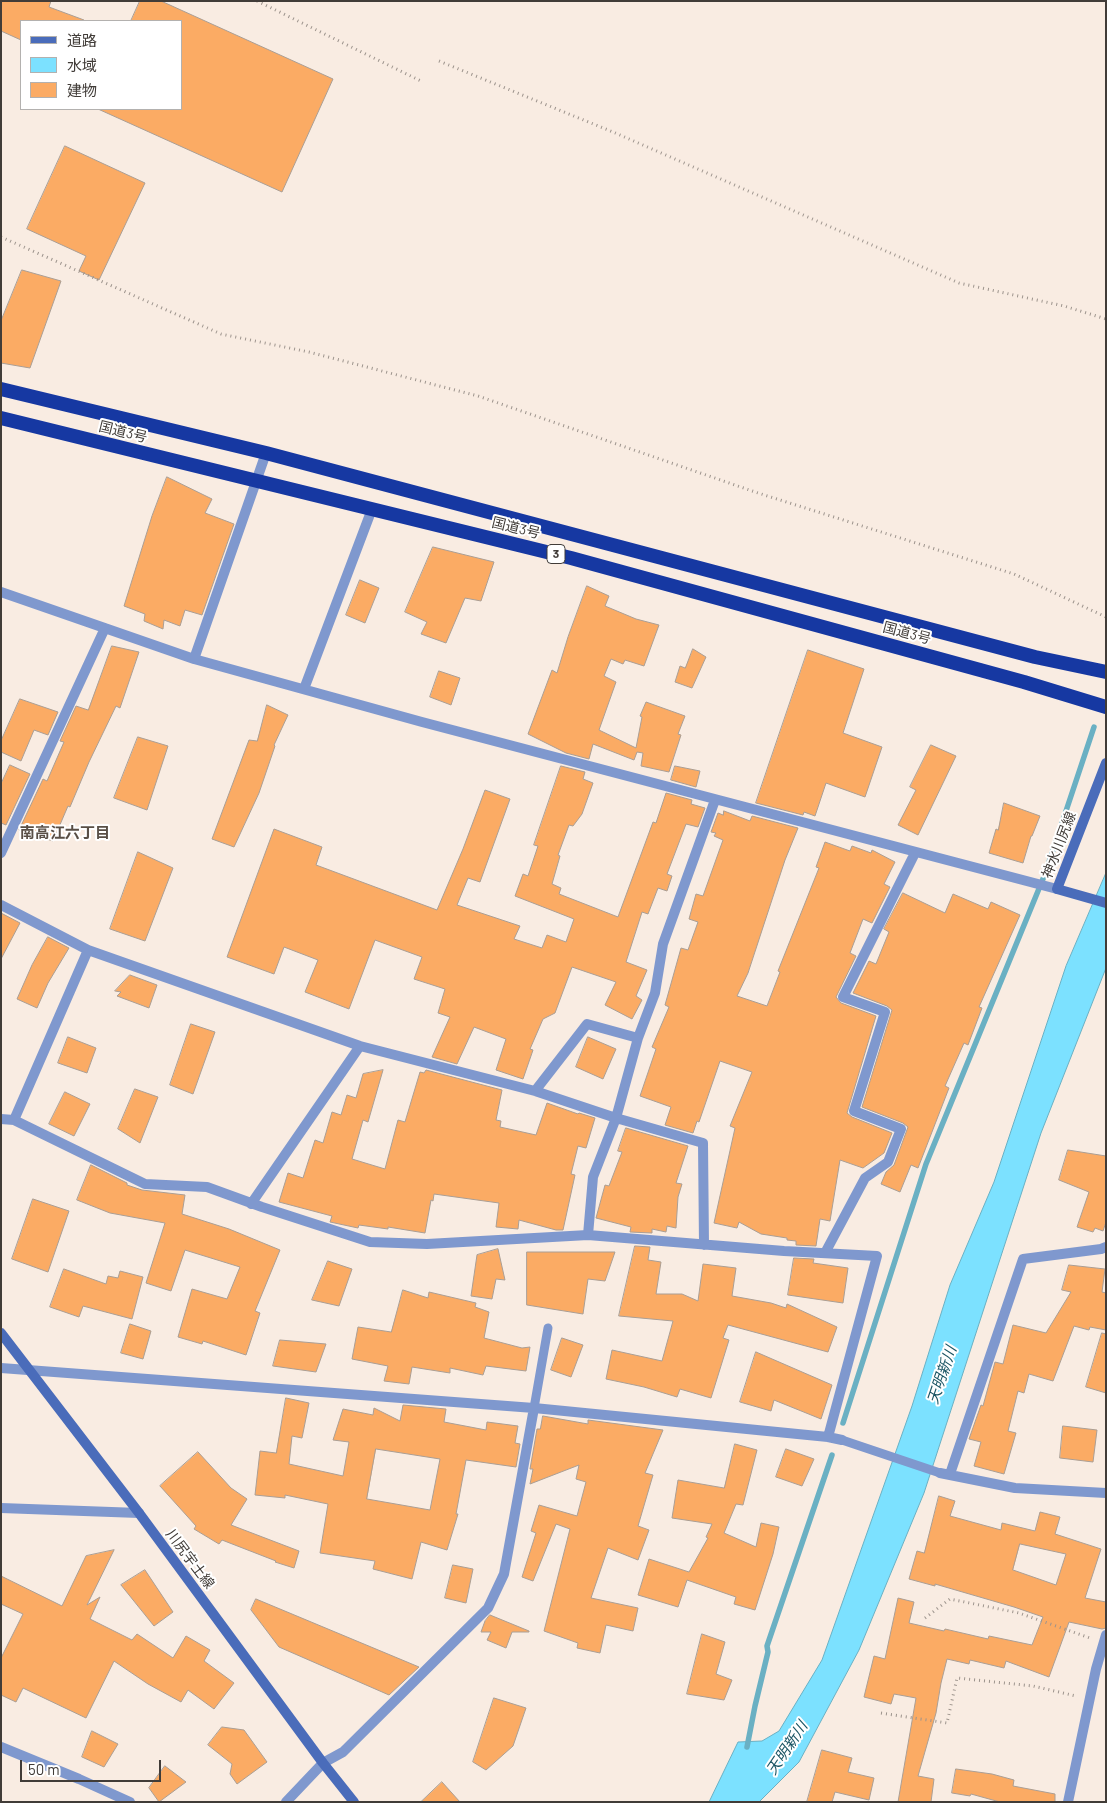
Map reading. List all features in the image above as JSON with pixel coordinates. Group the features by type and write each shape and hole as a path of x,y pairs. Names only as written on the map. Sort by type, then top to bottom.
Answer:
{"highway":[{"name":"国道3号","path":"1,390 266,453 1035,657 1106,672"},
{"name":"国道3号","path":"1,418 572,558 1024,682 1106,707"}],"main road":[{"name":"神水川尻線","path":"1106,763 1057,889 1106,903"},
{"name":"川尻宇土線","path":"1,1333 139,1513 323,1763 354,1802"}],"street":[{"path":"194,659 266,453"},
{"path":"304,689 372,510"},
{"path":"1,592 194,659 715,800 1057,889"},
{"path":"1,853 105,628"},
{"path":"588,1235 593,1177 616,1118 638,1038 655,993 663,944 715,800"},
{"path":"825,1253 866,1178 888,1162 901,1129 854,1111 885,1012 843,997 915,853"},
{"path":"1,905 88,950 360,1046 535,1091 616,1118 703,1143 704,1245"},
{"path":"14,1120 88,950"},
{"path":"535,1091 587,1024 638,1038"},
{"path":"252,1204 360,1046"},
{"path":"1,1119 14,1120 145,1184 207,1187 252,1204 370,1242 427,1244 588,1235 704,1245 877,1256 828,1437"},
{"path":"1106,1246 1101,1249 1023,1259 945,1473 1015,1488 1106,1493"},
{"path":"1,1368 534,1408 828,1437 842,1440"},
{"path":"286,1802 323,1763 343,1752 488,1608 504,1574 534,1408"},
{"path":"1,1508 139,1513"},
{"path":"1068,1802 1105,1639"},
{"path":"1,1747 80,1779 130,1802"}],"lane":[{"path":"534,1408 548,1328"},
{"path":"842,1440 945,1473"}],"path":[{"path":"257,1 423,82"},
{"path":"438,61 612,132 959,283 1064,306 1106,319"},
{"path":"1,236 221,334 309,352 478,396 758,493 1014,574 1106,617"},
{"path":"925,1618 950,1599 1019,1613 1105,1639"},
{"path":"881,1713 947,1723 957,1678 1033,1686 1090,1699"}],"water":[{"name":"天明新川","path":"1106,873 1106,968 1041,1133 924,1493 859,1650 799,1762 759,1802 709,1802 738,1742 762,1741 779,1731 822,1660 912,1406 950,1285 994,1182 1066,966"}],"building":[{"path":"1,1 51,1 49,7 84,20 20,20 20,40 1,31"},
{"path":"140,1 161,1 333,79 282,192 100,110 182,110 182,20 131,20"},
{"path":"65,146 145,183 99,280 79,271 86,256 27,229"},
{"path":"22,270 61,281 30,368 1,363 1,321"},
{"path":"167,477 212,499 205,513 234,524 202,615 185,610 180,626 164,620 163,629 144,621 145,614 124,606 152,516"},
{"path":"433,547 494,562 481,601 465,598 446,643 421,634 427,622 405,612"},
{"path":"360,580 379,588 365,623 346,615"},
{"path":"587,586 609,596 605,606 636,619 659,625 644,666 625,660 623,664 611,659 604,676 616,682 599,730 636,748 642,717 640,716 646,702 685,716 678,734 681,735 669,772 641,766 643,753 637,752 634,760 593,744 589,759 566,753 528,734 552,670 557,673"},
{"path":"112,646 139,652 120,708 116,706 53,841 19,830 43,779 47,781 64,742 60,741 76,706 88,710"},
{"path":"693,649 706,657 692,688 675,682 680,666 685,668"},
{"path":"808,650 864,669 843,733 882,747 865,797 826,783 815,816 804,812 803,815 756,803"},
{"path":"439,671 460,678 451,705 430,697"},
{"path":"20,699 58,712 48,735 34,730 21,761 1,752 1,741"},
{"path":"267,705 288,715 274,745 259,793 234,847 212,839 249,740 257,741"},
{"path":"138,737 168,746 147,810 114,798"},
{"path":"931,745 956,756 918,835 898,825 916,790 910,787"},
{"path":"10,765 30,774 6,825 1,823 1,784"},
{"path":"561,766 585,772 583,779 593,783 582,814 573,826 569,825 558,855 560,856 552,884 561,888 559,894 618,917 653,822 656,823 666,793 692,800 691,804 705,808 698,827 686,824 667,874 672,876 667,891 658,888 648,914 642,912 626,962 647,970 636,996 642,1000 632,1019 605,1005 616,982 572,967 555,1013 543,1019 530,1049 533,1050 523,1079 496,1070 506,1039 474,1027 457,1064 432,1057 450,1017 438,1013 445,989 414,979 422,957 375,940 349,1009 305,992 318,960 284,947 274,974 227,957 274,829 322,847 316,865 437,910 485,790 510,799 480,882 468,878 457,905 520,926 514,939 542,948 547,935 566,942 574,919 515,896 523,874 528,876 538,846 534,845"},
{"path":"675,766 700,771 696,787 671,780"},
{"path":"1004,803 1040,816 1031,836 1023,863 989,853 996,829 998,830"},
{"path":"724,811 750,821 752,816 798,828 785,860 748,973 737,996 767,1006 780,972 778,971 819,868 816,867 825,842 850,851 852,846 871,853 872,850 895,862 884,884 890,887 872,923 863,919 850,953 856,956 836,997 841,1003 876,1016 847,1113 852,1117 892,1133 884,1153 863,1168 840,1160 830,1221 820,1219 816,1246 796,1245 796,1241 761,1234 739,1222 737,1228 714,1223 735,1128 730,1126 752,1072 720,1061 699,1122 697,1121 693,1133 665,1125 671,1107 640,1096 656,1049 652,1047 669,1007 665,1005 681,948 688,950 698,922 689,919 696,894 703,896 723,840 714,836 716,833 711,832 718,813 723,815"},
{"path":"138,852 173,868 145,941 110,929"},
{"path":"903,893 945,913 953,894 988,909 991,902 1020,915 979,1007 982,1008 968,1045 964,1043 945,1086 949,1088 918,1168 911,1165 900,1192 881,1184 886,1172 894,1165 908,1127 903,1123 862,1107 892,1010 887,1006 853,993 869,961 876,964 889,932 884,929"},
{"path":"1,913 20,923 1,959"},
{"path":"48,937 69,948 48,983 37,1008 17,999 32,965"},
{"path":"130,975 157,985 149,1008 117,996 121,992 115,991"},
{"path":"191,1024 215,1032 193,1094 170,1085"},
{"path":"68,1037 96,1048 87,1073 58,1063"},
{"path":"588,1037 616,1049 603,1079 576,1067"},
{"path":"383,1070 368,1122 363,1120 352,1159 385,1169 398,1120 405,1122 420,1072 424,1073 426,1070 502,1090 496,1120 501,1121 500,1127 536,1135 547,1103 595,1118 586,1148 578,1146 571,1174 575,1175 563,1230 556,1230 519,1220 518,1229 496,1227 499,1203 434,1194 433,1201 431,1200 425,1233 388,1227 388,1229 359,1225 358,1228 330,1222 332,1216 279,1202 288,1173 303,1178 315,1140 323,1143 332,1112 341,1115 347,1095 356,1098 363,1074"},
{"path":"135,1089 158,1097 140,1143 118,1129"},
{"path":"65,1092 90,1104 74,1136 49,1124"},
{"path":"626,1128 688,1146 676,1183 682,1184 678,1197 676,1228 667,1226 666,1232 652,1229 652,1233 630,1232 631,1227 596,1218 605,1185 609,1186 622,1152 618,1151"},
{"path":"1068,1150 1106,1156 1106,1222 1103,1231 1095,1228 1093,1232 1077,1227 1089,1192 1059,1180"},
{"path":"91,1165 127,1183 127,1185 142,1190 185,1195 182,1214 229,1229 280,1250 255,1311 260,1313 246,1355 203,1341 202,1344 178,1337 192,1289 227,1299 240,1267 185,1250 171,1291 146,1283 165,1223 110,1213 77,1200"},
{"path":"33,1199 69,1211 48,1272 12,1259"},
{"path":"635,1246 650,1247 648,1260 661,1262 656,1294 682,1294 698,1301 703,1264 736,1268 732,1296 771,1303 786,1308 787,1304 837,1327 828,1352 728,1325 723,1338 729,1340 711,1398 680,1389 677,1397 644,1387 606,1379 612,1350 662,1361 673,1321 619,1316"},
{"path":"498,1249 505,1280 496,1279 492,1299 471,1296 477,1255"},
{"path":"527,1252 615,1252 605,1281 588,1279 583,1314 527,1305"},
{"path":"794,1258 814,1259 813,1263 848,1268 843,1303 788,1295"},
{"path":"328,1261 352,1269 339,1306 312,1300"},
{"path":"1069,1265 1105,1269 1102,1292 1106,1293 1106,1330 1090,1327 1089,1330 1074,1326 1053,1381 1029,1374 1024,1393 1018,1391 1008,1431 1016,1433 1004,1474 974,1466 981,1442 969,1439 981,1405 983,1406 995,1362 1003,1364 1013,1325 1046,1333 1071,1292 1062,1290"},
{"path":"64,1269 106,1284 108,1276 118,1278 120,1271 143,1277 132,1319 83,1306 79,1317 50,1307"},
{"path":"403,1290 428,1298 429,1292 476,1303 475,1307 489,1312 484,1338 522,1348 530,1347 526,1371 486,1366 483,1375 450,1368 450,1373 412,1367 409,1384 384,1381 388,1366 352,1359 358,1327 391,1332"},
{"path":"130,1324 151,1331 143,1359 121,1353"},
{"path":"1102,1333 1106,1334 1106,1393 1086,1387"},
{"path":"562,1338 583,1345 571,1377 551,1370"},
{"path":"280,1340 326,1344 316,1372 273,1366"},
{"path":"756,1352 832,1385 821,1419 774,1400 771,1411 740,1402"},
{"path":"286,1398 309,1403 302,1438 292,1436 289,1464 343,1476 349,1442 333,1440 343,1409 373,1415 374,1408 400,1421 403,1405 446,1409 444,1422 486,1430 487,1422 518,1426 515,1443 520,1444 516,1467 466,1460 456,1514 458,1514 447,1550 421,1542 412,1579 373,1569 375,1561 320,1553 328,1504 285,1495 285,1498 255,1495 260,1451 276,1453","holes":["376,1449 440,1459 430,1510 367,1499"]},
{"path":"543,1416 588,1424 588,1420 663,1430 645,1473 653,1475 638,1526 649,1530 638,1560 608,1548 591,1598 638,1608 633,1631 606,1625 600,1653 577,1648 578,1643 544,1631 570,1529 556,1524 533,1581 522,1577 536,1533 531,1531 539,1505 577,1516 586,1482 576,1479 579,1465 530,1484 533,1469 530,1469 537,1429 540,1429"},
{"path":"1063,1426 1097,1430 1093,1462 1060,1458"},
{"path":"735,1444 757,1450 743,1505 736,1504 724,1533 756,1547 761,1523 779,1527 773,1554 755,1610 734,1604 736,1597 687,1580 678,1607 638,1595 649,1559 689,1572 708,1538 706,1537 712,1524 672,1518 678,1480 724,1488"},
{"path":"786,1449 814,1459 802,1486 776,1477"},
{"path":"198,1452 231,1488 247,1499 231,1525 299,1551 294,1568 222,1540 219,1544 194,1529 196,1526 160,1486"},
{"path":"939,1496 955,1501 950,1516 1001,1530 1002,1523 1035,1531 1040,1512 1060,1517 1055,1534 1101,1549 1085,1598 1106,1602 1106,1628 1102,1629 1069,1622 1049,1677 1006,1661 1004,1668 970,1660 969,1664 947,1659 936,1713 918,1776 934,1779 931,1802 898,1802 916,1698 894,1694 891,1704 864,1697 874,1656 885,1659 898,1598 914,1602 909,1623 988,1639 989,1636 1032,1645 1043,1617 935,1584 935,1586 909,1579 917,1551 924,1553","holes":["1020,1544 1066,1554 1056,1585 1013,1570"]},
{"path":"114,1550 87,1605 100,1597 90,1619 132,1640 137,1634 173,1658 186,1636 210,1650 204,1661 234,1683 214,1709 188,1690 181,1702 148,1684 114,1661 86,1718 23,1688 16,1702 1,1695 1,1658 23,1614 1,1604 1,1576 62,1606 86,1556"},
{"path":"453,1565 473,1569 466,1603 445,1598"},
{"path":"145,1570 173,1612 154,1626 121,1585"},
{"path":"256,1599 419,1667 389,1695 279,1647 251,1610"},
{"path":"490,1615 529,1632 512,1632 506,1648 487,1640 491,1632 481,1632 485,1621"},
{"path":"702,1634 725,1642 716,1674 732,1680 724,1700 687,1694"},
{"path":"494,1698 526,1708 513,1746 486,1770 473,1762"},
{"path":"222,1727 244,1730 267,1762 237,1784 230,1774 232,1764 208,1745"},
{"path":"92,1731 118,1744 104,1767 82,1757"},
{"path":"822,1750 852,1758 848,1772 874,1778 869,1800 835,1792 832,1802 807,1802"},
{"path":"165,1766 186,1782 159,1802 149,1788"},
{"path":"956,1769 992,1774 1014,1780 1013,1786 1055,1794 1055,1802 1000,1802 971,1794 970,1796 952,1793"},
{"path":"442,1782 460,1802 421,1802"}],"waterway":[{"path":"843,1423 926,1164 1045,874 1094,727"},
{"path":"747,1747 768,1652 767,1646 832,1455"}],"district":[{"name":"南高江六丁目","path":"65,833"}]}
